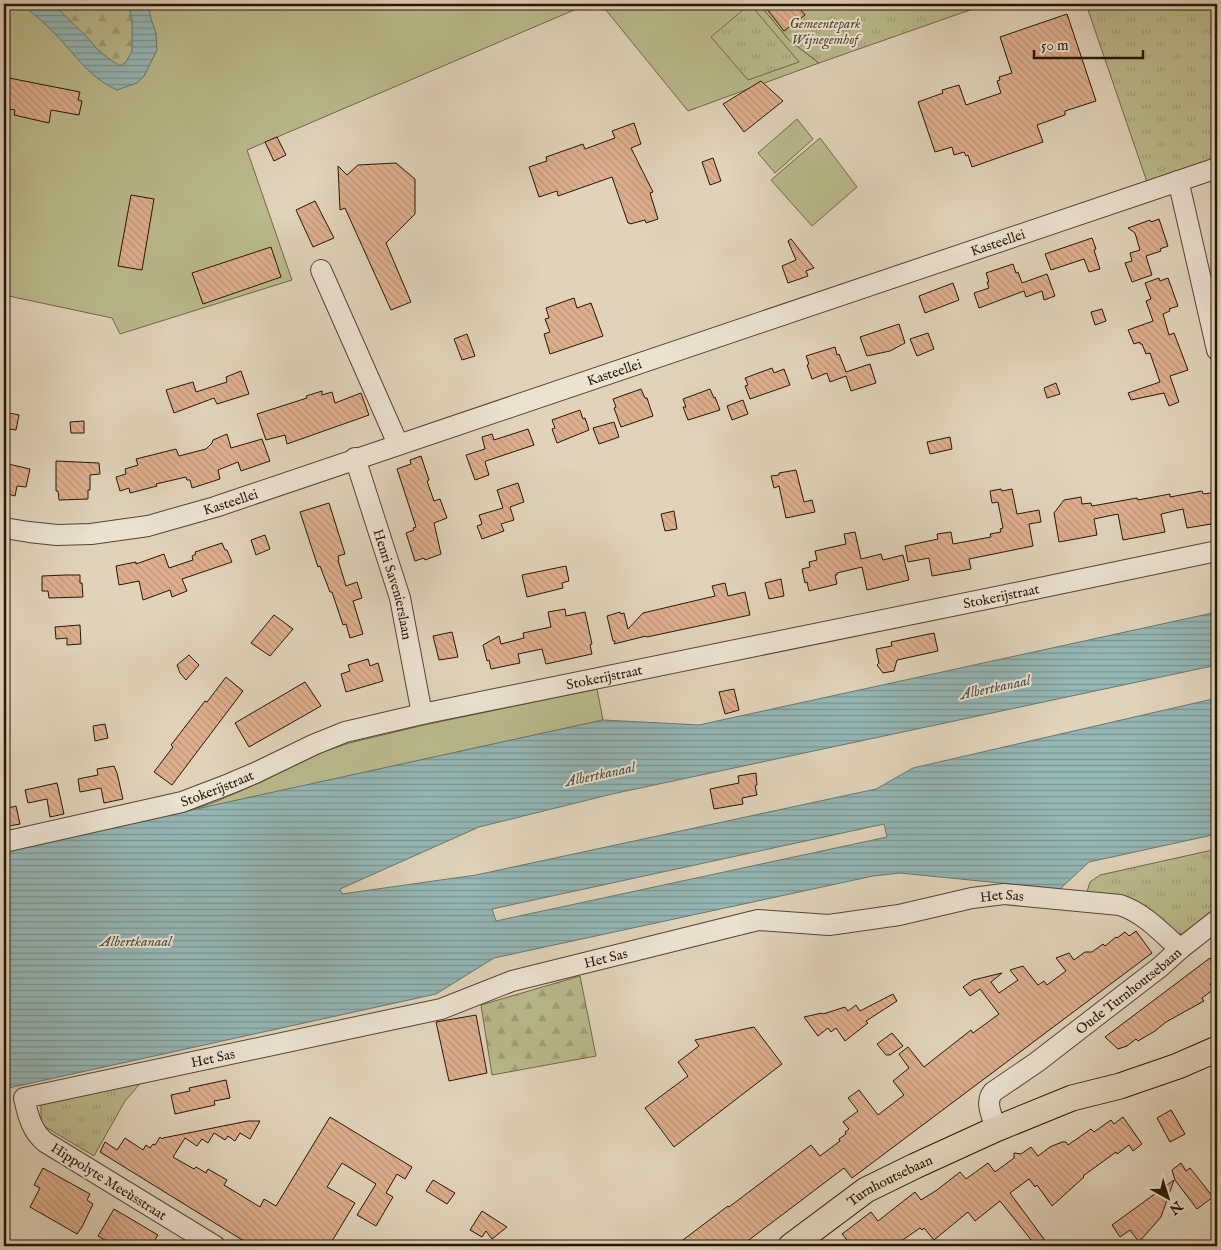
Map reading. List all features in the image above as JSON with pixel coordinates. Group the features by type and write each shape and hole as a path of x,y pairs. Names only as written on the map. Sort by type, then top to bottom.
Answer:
{"main road":[{"name":"Turnhoutsebaan","path":"791,1246 866,1190 890,1177 996,1129 1072,1098 1120,1086 1178,1066 1217,1049"}],"street":[{"name":"Kasteellei","path":"4,528 57,535 91,534 148,526 215,507 355,458 1217,168"},
{"path":"1178,182 1217,350"},
{"path":"321,270 398,444"},
{"name":"Henri Savenierslaan","path":"355,458 400,598 422,714"},
{"name":"Stokerijstraat","path":"4,842 182,802 246,777 345,732 422,714 1217,551"},
{"name":"Het Sas","path":"24,1098 441,1009 512,981 758,920 829,925 899,915 972,898 1004,894 1120,905 1132,909 1147,919 1180,949"},
{"name":"Oude Turnhoutsebaan","path":"996,1129 989,1106 990,1096 993,1092 1037,1062 1160,967 1217,920"},
{"name":"Hippolyte Meeùsstraat","path":"24,1098 32,1127 45,1142 215,1246"}],"green space":[{"path":"4,4 588,4 247,150 292,280 120,334 112,318 4,295"},
{"path":"42,4 136,4 143,41 120,75"},
{"path":"601,4 759,4 789,40 819,63 688,111"},
{"path":"750,4 799,62 748,80 711,37"},
{"name":"Gemeentepark Wijnegemhof","path":"759,4 987,4 819,63 789,40"},
{"path":"1086,4 1217,4 1217,158 1147,182"},
{"path":"797,119 813,139 775,173 758,153"},
{"path":"820,138 857,187 812,226 771,180"},
{"path":"597,689 603,720 185,812 215,802 323,752 349,743 424,725"},
{"path":"1217,849 1217,910 1187,934 1178,934 1167,928 1153,911 1130,899 1086,895 1090,882 1100,875"},
{"path":"580,976 596,1056 492,1075 481,1005"},
{"path":"144,1079 125,1101 94,1156 47,1128 41,1122 41,1105"}],"water":[{"path":"20,4 53,4 97,49 120,66 126,62 132,51 132,22 129,4 148,4 156,33 157,50 144,76 137,83 117,90 88,70 44,23"},
{"name":"Albertkanaal","path":"1217,612 1217,665 612,794 479,827 340,889 342,894 476,875 876,789 913,768 1217,698 1217,834 1089,862 1060,889 900,873 873,876 494,958 436,994 4,1089 4,851 603,720 699,725","holes":["884,824 887,837 496,921 492,909"]}],"building":[{"path":"763,4 796,4 805,15 784,31"},
{"path":"1067,14 1096,101 1065,111 1065,115 1037,125 1043,142 972,167 968,155 966,156 964,152 954,155 952,147 935,152 918,102 943,93 942,90 959,85 966,105 1001,93 997,81 1000,80 999,77 1012,73 1000,37"},
{"path":"4,77 80,92 78,100 82,101 79,115 51,110 49,123 14,115 15,110 4,108"},
{"path":"761,81 783,101 744,132 723,104"},
{"path":"634,123 641,144 631,148 653,192 650,193 658,219 646,223 645,220 628,223 612,177 558,196 557,191 539,197 529,167 547,161 546,157 583,144 585,149 615,138 612,131"},
{"path":"277,137 286,155 274,161 265,142"},
{"path":"713,158 721,181 710,185 702,162"},
{"path":"396,163 415,179 415,214 386,243 411,302 391,310 345,208 340,210 338,166 347,175 358,165"},
{"path":"131,195 154,199 142,270 118,266"},
{"path":"315,201 334,238 313,247 296,210"},
{"path":"1159,219 1168,246 1160,249 1161,251 1146,256 1152,275 1132,282 1125,263 1132,261 1130,253 1140,250 1135,233 1128,228 1150,220 1151,222"},
{"path":"1092,238 1100,269 1089,272 1084,259 1051,270 1045,254"},
{"path":"791,239 814,268 806,271 808,276 788,283 782,266 796,260 788,241"},
{"path":"271,247 281,277 203,304 192,273"},
{"path":"1013,264 1022,283 1047,274 1055,296 1044,300 1042,291 1026,297 1024,291 979,308 974,293 989,288 986,273"},
{"path":"1159,278 1160,281 1168,278 1178,306 1169,309 1170,311 1163,314 1169,335 1174,333 1188,370 1170,376 1179,402 1169,406 1164,393 1131,400 1128,393 1160,382 1150,353 1146,354 1140,342 1134,344 1128,330 1153,321 1146,301 1151,299 1145,283"},
{"path":"953,283 959,300 925,313 919,296"},
{"path":"574,298 577,308 591,303 603,336 550,354 544,334 550,332 545,319 549,318 546,308"},
{"path":"1102,309 1106,321 1095,325 1091,312"},
{"path":"899,324 905,343 890,351 867,356 860,337"},
{"path":"928,333 934,349 917,356 910,339"},
{"path":"467,334 475,356 462,360 454,339"},
{"path":"835,347 846,372 870,364 876,383 851,391 846,376 830,382 827,373 812,379 806,356"},
{"path":"772,368 774,373 784,369 790,385 750,399 745,386 748,385 745,378"},
{"path":"241,371 249,394 217,404 214,398 174,413 166,390 193,382 196,392 227,382 226,377"},
{"path":"1056,383 1060,394 1047,398 1044,388"},
{"path":"641,389 645,398 647,398 653,416 621,427 614,408 616,407 613,399"},
{"path":"710,389 720,410 688,420 683,407 686,407 683,399"},
{"path":"322,391 322,395 332,392 335,403 361,393 369,415 287,444 285,435 266,440 257,414 307,398 306,396"},
{"path":"743,400 748,414 732,420 727,406"},
{"path":"580,410 589,430 557,443 552,429 555,428 552,420"},
{"path":"4,412 19,415 16,430 4,428"},
{"path":"84,421 84,433 71,433 70,422"},
{"path":"614,422 619,437 599,444 593,428"},
{"path":"528,429 534,445 486,461 489,475 475,480 466,455 485,449 482,437 492,434 494,440"},
{"path":"227,434 231,448 262,439 270,461 241,471 238,462 218,470 220,479 192,488 190,480 187,480 186,477 156,484 157,486 130,493 129,488 120,491 116,477 126,474 125,469 138,465 136,459 176,449 179,456 206,449 213,440"},
{"path":"950,437 952,449 930,454 927,442"},
{"path":"421,456 434,501 440,499 447,518 434,523 441,554 425,560 424,558 415,561 406,533 414,530 413,528 416,527 397,469 411,464 410,460"},
{"path":"56,461 99,463 100,474 90,475 88,499 59,500 58,491 56,491"},
{"path":"4,463 30,469 26,487 17,486 15,496 4,493"},
{"path":"796,470 804,502 812,500 815,512 786,518 779,486 774,488 771,476"},
{"path":"518,483 524,502 510,507 514,520 501,524 504,531 482,539 477,526 482,524 479,515 503,508 497,490"},
{"path":"1001,489 1002,491 1012,489 1017,514 1039,510 1041,522 1029,524 1033,546 969,559 971,569 932,576 929,558 908,562 905,546 938,539 937,534 951,532 953,544 991,537 990,534 1001,532 1000,529 1003,528 998,502 992,503 990,491"},
{"path":"1202,491 1203,494 1217,492 1217,523 1187,528 1183,509 1161,514 1165,532 1123,540 1118,514 1094,519 1097,535 1059,542 1054,513 1064,500 1081,497 1082,504 1091,503 1092,506 1137,498 1138,500 1170,494 1170,497"},
{"path":"329,503 345,554 338,556 338,560 346,586 357,582 362,598 353,601 363,634 350,638 346,624 343,625 332,592 330,592 320,566 318,567 300,512"},
{"path":"674,511 677,529 665,531 661,514"},
{"path":"855,532 861,559 881,554 883,560 903,555 909,580 867,590 862,567 837,573 835,575 837,584 809,591 802,569 810,567 809,562 817,560 815,551 846,544 844,534"},
{"path":"265,535 270,549 256,555 251,540"},
{"path":"222,543 232,562 182,579 187,591 172,597 170,590 143,600 139,581 119,585 116,566 136,562 136,564 164,554 169,568 193,560 192,556 196,554 195,552"},
{"path":"566,566 569,581 562,583 563,588 527,597 522,575"},
{"path":"80,575 83,597 49,598 48,591 42,591 42,576"},
{"path":"781,579 784,596 769,599 765,583"},
{"path":"725,583 728,596 745,592 750,615 614,644 615,641 613,641 607,616 620,612 621,614 624,613 628,629 643,613 715,596 712,586"},
{"path":"565,609 566,616 585,612 592,644 590,645 592,654 546,664 542,649 518,654 520,663 491,669 483,645 499,636 501,644 524,638 523,633 551,627 548,612"},
{"path":"274,615 293,629 270,656 251,643"},
{"path":"80,625 81,644 67,645 67,638 56,639 55,627"},
{"path":"452,632 458,657 439,660 433,636"},
{"path":"934,633 938,651 897,660 894,671 883,673 877,665 879,663 876,649 892,646 891,642"},
{"path":"189,655 199,665 186,680 180,673 177,665"},
{"path":"368,659 370,666 378,663 383,681 346,692 341,674 350,671 348,665"},
{"path":"226,677 243,691 172,785 154,772 173,747 171,745"},
{"path":"305,682 321,706 249,747 235,723"},
{"path":"734,689 739,710 725,714 719,692"},
{"path":"105,724 108,738 95,741 93,726"},
{"path":"114,766 123,799 104,803 101,788 80,792 78,779 98,775 97,769"},
{"path":"756,773 757,785 755,786 757,795 742,798 743,804 714,809 710,789 739,783 738,776"},
{"path":"57,783 64,814 50,817 47,799 28,803 25,790"},
{"path":"16,806 20,824 4,827 4,809"},
{"path":"1136,931 1152,953 852,1178 844,1168 741,1246 675,1246 811,1145 820,1156 840,1141 839,1139 849,1129 843,1122 858,1111 848,1098 859,1090 878,1115 904,1095 893,1081 909,1068 899,1054 908,1047 924,1067 971,1030 973,1033 999,1014 980,989 970,996 963,987 973,980 1002,973 991,982 999,993 1018,980 1010,970 1023,966 1038,985 1044,981 1047,985 1066,971 1056,958 1069,953 1074,960 1085,952 1092,952 1103,944 1105,946 1125,932 1129,936"},
{"path":"1210,958 1217,968 1217,978 1210,984 1214,989 1202,998 1204,1001 1166,1022 1138,1041 1136,1039 1127,1046 1118,1049 1105,1037"},
{"path":"893,994 897,1001 866,1021 868,1023 845,1041 836,1028 831,1032 828,1028 818,1036 804,1017 823,1014 845,1007 848,1011 856,1005 860,1011"},
{"path":"476,1015 487,1073 449,1081 436,1022"},
{"path":"754,1027 782,1064 674,1147 645,1108 688,1076 678,1062 699,1046 695,1040"},
{"path":"892,1033 903,1046 890,1055 886,1055 877,1044"},
{"path":"226,1080 230,1098 214,1101 215,1105 175,1114 171,1095 190,1091 189,1088"},
{"path":"1171,1110 1185,1134 1170,1142 1157,1118"},
{"path":"330,1117 412,1167 405,1179 397,1174 386,1193 393,1197 376,1226 357,1215 376,1184 342,1163 327,1187 355,1203 329,1246 252,1246 100,1152 105,1142 117,1150 125,1138 143,1150 146,1145 150,1148 153,1144 155,1145 160,1137 162,1139 248,1121 260,1121 250,1139 240,1133 235,1141 228,1136 225,1140 214,1133 208,1143 202,1139 197,1146 185,1138 173,1157 194,1169 196,1167 206,1173 208,1169 227,1180 224,1185 260,1207 264,1199 276,1206"},
{"path":"1123,1117 1142,1144 1133,1151 1129,1145 1117,1154 1116,1152 1083,1176 1052,1206 1037,1185 1035,1187 1029,1179 1010,1193 1049,1246 1036,1246 1000,1201 975,1221 968,1212 934,1240 924,1228 922,1230 920,1228 894,1246 852,1246 842,1234 871,1212 878,1221 915,1192 921,1200 960,1172 966,1179 988,1163 995,1172 1014,1158 1014,1153 1021,1154 1031,1147 1038,1156 1050,1147 1062,1142 1066,1142 1068,1145 1091,1129 1094,1132 1111,1120 1114,1124"},
{"path":"1181,1163 1186,1171 1190,1168 1213,1197 1197,1209 1175,1180 1172,1170"},
{"path":"43,1168 90,1194 87,1200 93,1204 77,1234 30,1207 40,1188 34,1185"},
{"path":"433,1180 455,1193 447,1204 426,1191"},
{"path":"1174,1180 1161,1217 1139,1242 1130,1230 1120,1237 1112,1225"},
{"path":"114,1209 158,1235 151,1246 115,1246 98,1236"},
{"path":"482,1211 507,1227 492,1239 486,1231 482,1237 470,1230"}]}
